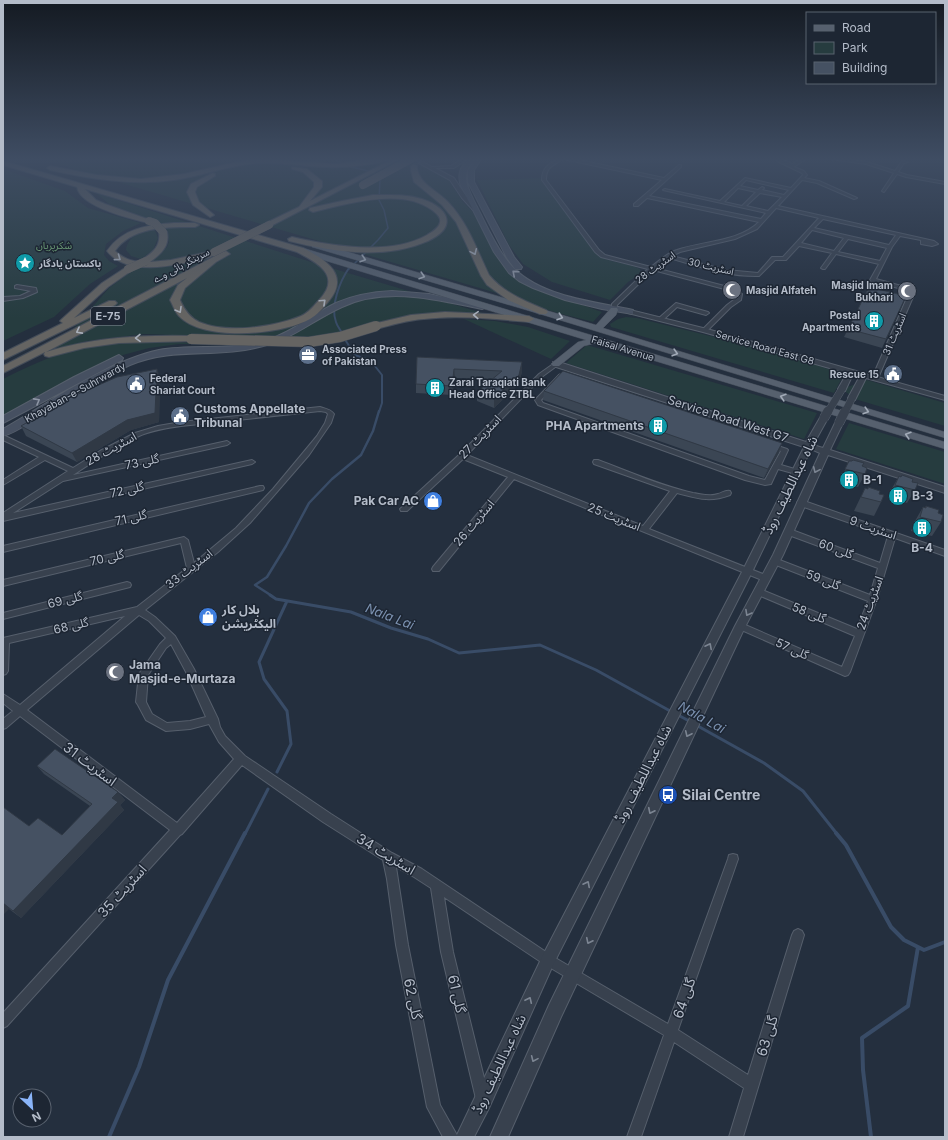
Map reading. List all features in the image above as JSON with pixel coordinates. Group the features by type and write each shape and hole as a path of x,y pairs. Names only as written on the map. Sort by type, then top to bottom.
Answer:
{"highway":[{"path":"52,333 105,285 128,269 146,261 157,253 163,246 163,232 155,223 117,211"},
{"path":"166,211 300,250 315,257 325,264 333,276 333,287 328,298 307,321 268,328 239,331 215,329 190,322 180,314 175,300 181,287 212,256"},
{"path":"196,211 311,244 360,249 387,249 432,236 444,224 443,217 437,211"},
{"path":"206,211 210,215"},
{"name":"سرینگر ہائی وے","path":"7,368 293,211"},
{"name":"سرینگر ہائی وے","path":"3,358 212,256 226,254 311,211"},
{"path":"452,211 460,221 490,284 515,301 543,312"},
{"path":"212,256 138,265 121,261 111,251 114,244 120,240 149,228 181,224 215,226"},
{"path":"7,368 64,349 99,342 144,338 309,342 340,337 376,326 411,318 433,315 472,315 529,319"}],"main road":[{"path":"476,211 502,259 512,272 520,278 541,288 630,312"},
{"path":"485,211 515,264 534,278 578,297"},
{"name":"Faisal Avenue","path":"311,244 543,312 945,435"},
{"name":"Faisal Avenue","path":"300,250 945,446"},
{"name":"Khayaban-e-Suhrwardy","path":"3,420 77,379 106,364 128,355 166,347 231,346 248,344 277,335 341,304 365,297 383,294 399,294 445,299 495,309"},
{"path":"597,329 613,314 612,307"},
{"name":"Khayaban-e-Suhrwardy","path":"3,433 109,371 134,360 160,353 188,350 230,350 254,346 279,339 307,321"},
{"path":"556,364 579,342 580,339 577,334"},
{"path":"556,364 581,344 596,340"}],"street":[{"path":"567,211 597,251 603,256 734,290 739,294 738,300 729,306 705,330"},
{"path":"716,211 762,221"},
{"path":"766,211 770,212"},
{"path":"793,211 934,242 936,244 923,243 922,240"},
{"name":"اسٹریٹ 28","path":"612,307 651,269 668,256 678,251 744,234 756,228 770,212"},
{"path":"798,244 822,218"},
{"path":"812,229 890,247"},
{"path":"798,244 881,263 899,234"},
{"path":"823,268 847,237"},
{"name":"اسٹریٹ 30","path":"668,256 722,269 754,274 762,272 774,258 777,257 784,259 798,244"},
{"name":"اسٹریٹ 31","path":"875,378 913,290 872,280 881,263"},
{"path":"3,299 21,297 34,292 34,289 17,287"},
{"path":"661,319 676,305 706,314"},
{"name":"Service Road East G8","path":"630,312 705,330 945,398"},
{"name":"اسٹریٹ 27","path":"404,510 462,456 532,383 556,364"},
{"name":"Service Road West G7","path":"556,364 945,490"},
{"name":"شاہ عبداللطیف روڈ","path":"465,1137 548,960 748,570 809,445 851,372"},
{"name":"شاہ عبداللطیف روڈ","path":"498,1137 555,1011 740,626 789,532 825,450 864,375"},
{"path":"561,376 785,450 771,478 765,483 712,466 540,404 538,400 549,389 561,376"},
{"path":"532,383 549,389"},
{"name":"اسٹریٹ 33","path":"3,725 138,610 239,530 260,509 303,458 330,422 332,417 325,409 304,410"},
{"name":"اسٹریٹ 28","path":"3,517 118,443 148,430 181,424 304,410"},
{"path":"3,437 73,471"},
{"name":"گلی 73","path":"58,481 227,443"},
{"name":"اسٹریٹ 25","path":"462,456 765,578"},
{"path":"3,483 45,457"},
{"name":"گلی 72","path":"3,517 252,462"},
{"path":"596,462 676,490 706,497 718,497 727,493"},
{"path":"777,466 796,472"},
{"name":"اسٹریٹ 26","path":"436,569 512,477"},
{"name":"گلی 71","path":"3,549 260,488"},
{"path":"645,529 676,490"},
{"name":"اسٹریٹ 9","path":"801,503 945,553"},
{"name":"گلی 60","path":"789,532 883,567"},
{"name":"اسٹریٹ 24","path":"845,672 873,599 892,534"},
{"name":"گلی 70","path":"3,583 184,540 191,568"},
{"name":"گلی 59","path":"774,561 873,599"},
{"name":"گلی 69","path":"3,616 127,585"},
{"name":"گلی 58","path":"759,592 859,634"},
{"name":"اسٹریٹ 34","path":"138,610 150,616 172,638 213,719 216,731 230,749 241,759 388,857 418,873 548,960 672,1033 752,1085"},
{"name":"گلی 68","path":"4,641 138,610"},
{"name":"گلی 57","path":"740,626 845,672"},
{"path":"172,638 163,646 144,674 140,702 149,717 166,727 190,725 213,719"},
{"path":"3,671 4,641"},
{"name":"اسٹریٹ 31","path":"3,698 178,830"},
{"name":"اسٹریٹ 35","path":"3,1022 241,759"},
{"name":"گلی 62","path":"388,857 393,879 402,945 434,1107 451,1137"},
{"name":"گلی 64","path":"634,1137 733,858"},
{"name":"گلی 61","path":"436,885 447,952 482,1102"},
{"name":"گلی 63","path":"736,1137 798,935"}],"green space":[{"name":"شکرپریاں","path":"3,211 99,211 141,223 123,231 106,244 104,255 109,261 118,266 90,284 54,317 3,341"},
{"path":"128,211 153,211 311,262 486,314 409,316 307,340 144,334 87,341 56,349 109,288 130,272 157,257 167,247 169,242 167,230 160,223"},
{"path":"217,211 449,211 456,219 473,260 483,278 500,294"},
{"path":"457,211 472,211 511,273 529,286 602,312 593,322 532,305 505,290 494,280 485,267"},
{"path":"492,211 566,211 598,254 604,258 640,269 640,274 628,282 610,300 552,282 523,264 509,245"},
{"path":"154,228 158,238 153,250 141,259 131,256 126,250 130,241 136,235"},
{"path":"626,317 637,318 775,352 844,374 834,393 611,327 610,324 618,319"},
{"path":"464,319 495,321 528,327 570,341 551,359"},
{"path":"139,341 234,344 179,344 149,348 123,355 3,419 3,379 32,365 63,353 91,347"},
{"path":"587,345 817,413 804,439 566,363"},
{"path":"867,380 945,403 945,426 855,399 842,389"},
{"path":"849,423 945,452 945,484 836,449"}],"building":[{"name":"Postal Apartments","path":"869,287 906,296 886,339 848,329"},
{"path":"417,357 522,362 519,375 494,399 477,392 502,371 454,369 452,386 416,384"},
{"path":"157,369 155,413 127,420 72,453 21,426 69,398 117,377"},
{"name":"PHA Apartments","path":"563,371 782,443 768,469 544,391"},
{"path":"853,460 864,463 862,466 867,468 865,474 845,469 849,461"},
{"path":"902,475 913,479 912,482 918,483 915,490 895,485 899,476 901,477"},
{"path":"868,487 880,491 879,494 884,495 881,502 861,497 865,488 868,489"},
{"path":"926,506 939,510 938,513 943,515 941,522 920,517 923,507 926,508"},
{"path":"55,749 118,792 112,798 118,802 13,911 3,903 3,807 29,826 38,818 62,835 92,804 37,766"}],"waterway":[{"name":"Nala Lai","path":"349,269 388,228 384,211"},
{"name":"Nala Lai","path":"342,333 336,323 334,309 339,287 349,268"},
{"name":"Nala Lai","path":"344,338 355,355 371,361 382,375 382,403 379,412"},
{"name":"Nala Lai","path":"272,596 255,585 267,577 286,546 309,503 332,479 361,455 373,431 379,411"},
{"name":"Nala Lai","path":"270,595 276,599 351,612 391,628 428,639 459,653 540,645 596,670 672,712"},
{"path":"277,772 291,744 287,711 264,679 259,662 287,601"},
{"name":"Nala Lai","path":"676,714 691,722"},
{"name":"Nala Lai","path":"696,725 764,763 803,791 837,834"},
{"path":"245,834 268,789"},
{"path":"109,1137 139,1067 168,980 245,833"},
{"name":"Nala Lai","path":"836,833 846,845 891,927 904,940 918,947"},
{"name":"Nala Lai","path":"918,947 924,950 945,942"},
{"path":"871,1137 863,1070 862,1038 908,1006 918,947"}],"place":[{"name":"پاکستان یادگار","path":"25,263"},
{"name":"Masjid Alfateh","path":"732,290"},
{"name":"Masjid Imam Bukhari","path":"907,291"},
{"name":"Postal Apartments","path":"874,321"},
{"name":"Associated Press of Pakistan","path":"308,355"},
{"name":"Rescue 15","path":"893,374"},
{"name":"Federal Shariat Court","path":"136,384"},
{"name":"Zarai Taraqiati Bank Head Office ZTBL","path":"435,388"},
{"name":"Customs Appellate Tribunal","path":"180,416"},
{"name":"PHA Apartments","path":"658,426"},
{"name":"B-1","path":"849,480"},
{"name":"B-3","path":"898,496"},
{"name":"Pak Car AC","path":"433,501"},
{"name":"B-4","path":"922,528"},
{"name":"بلال کار الیکٹریشن","path":"208,617"},
{"name":"Jama Masjid-e-Murtaza","path":"115,672"},
{"name":"Silai Centre","path":"668,795"}]}
